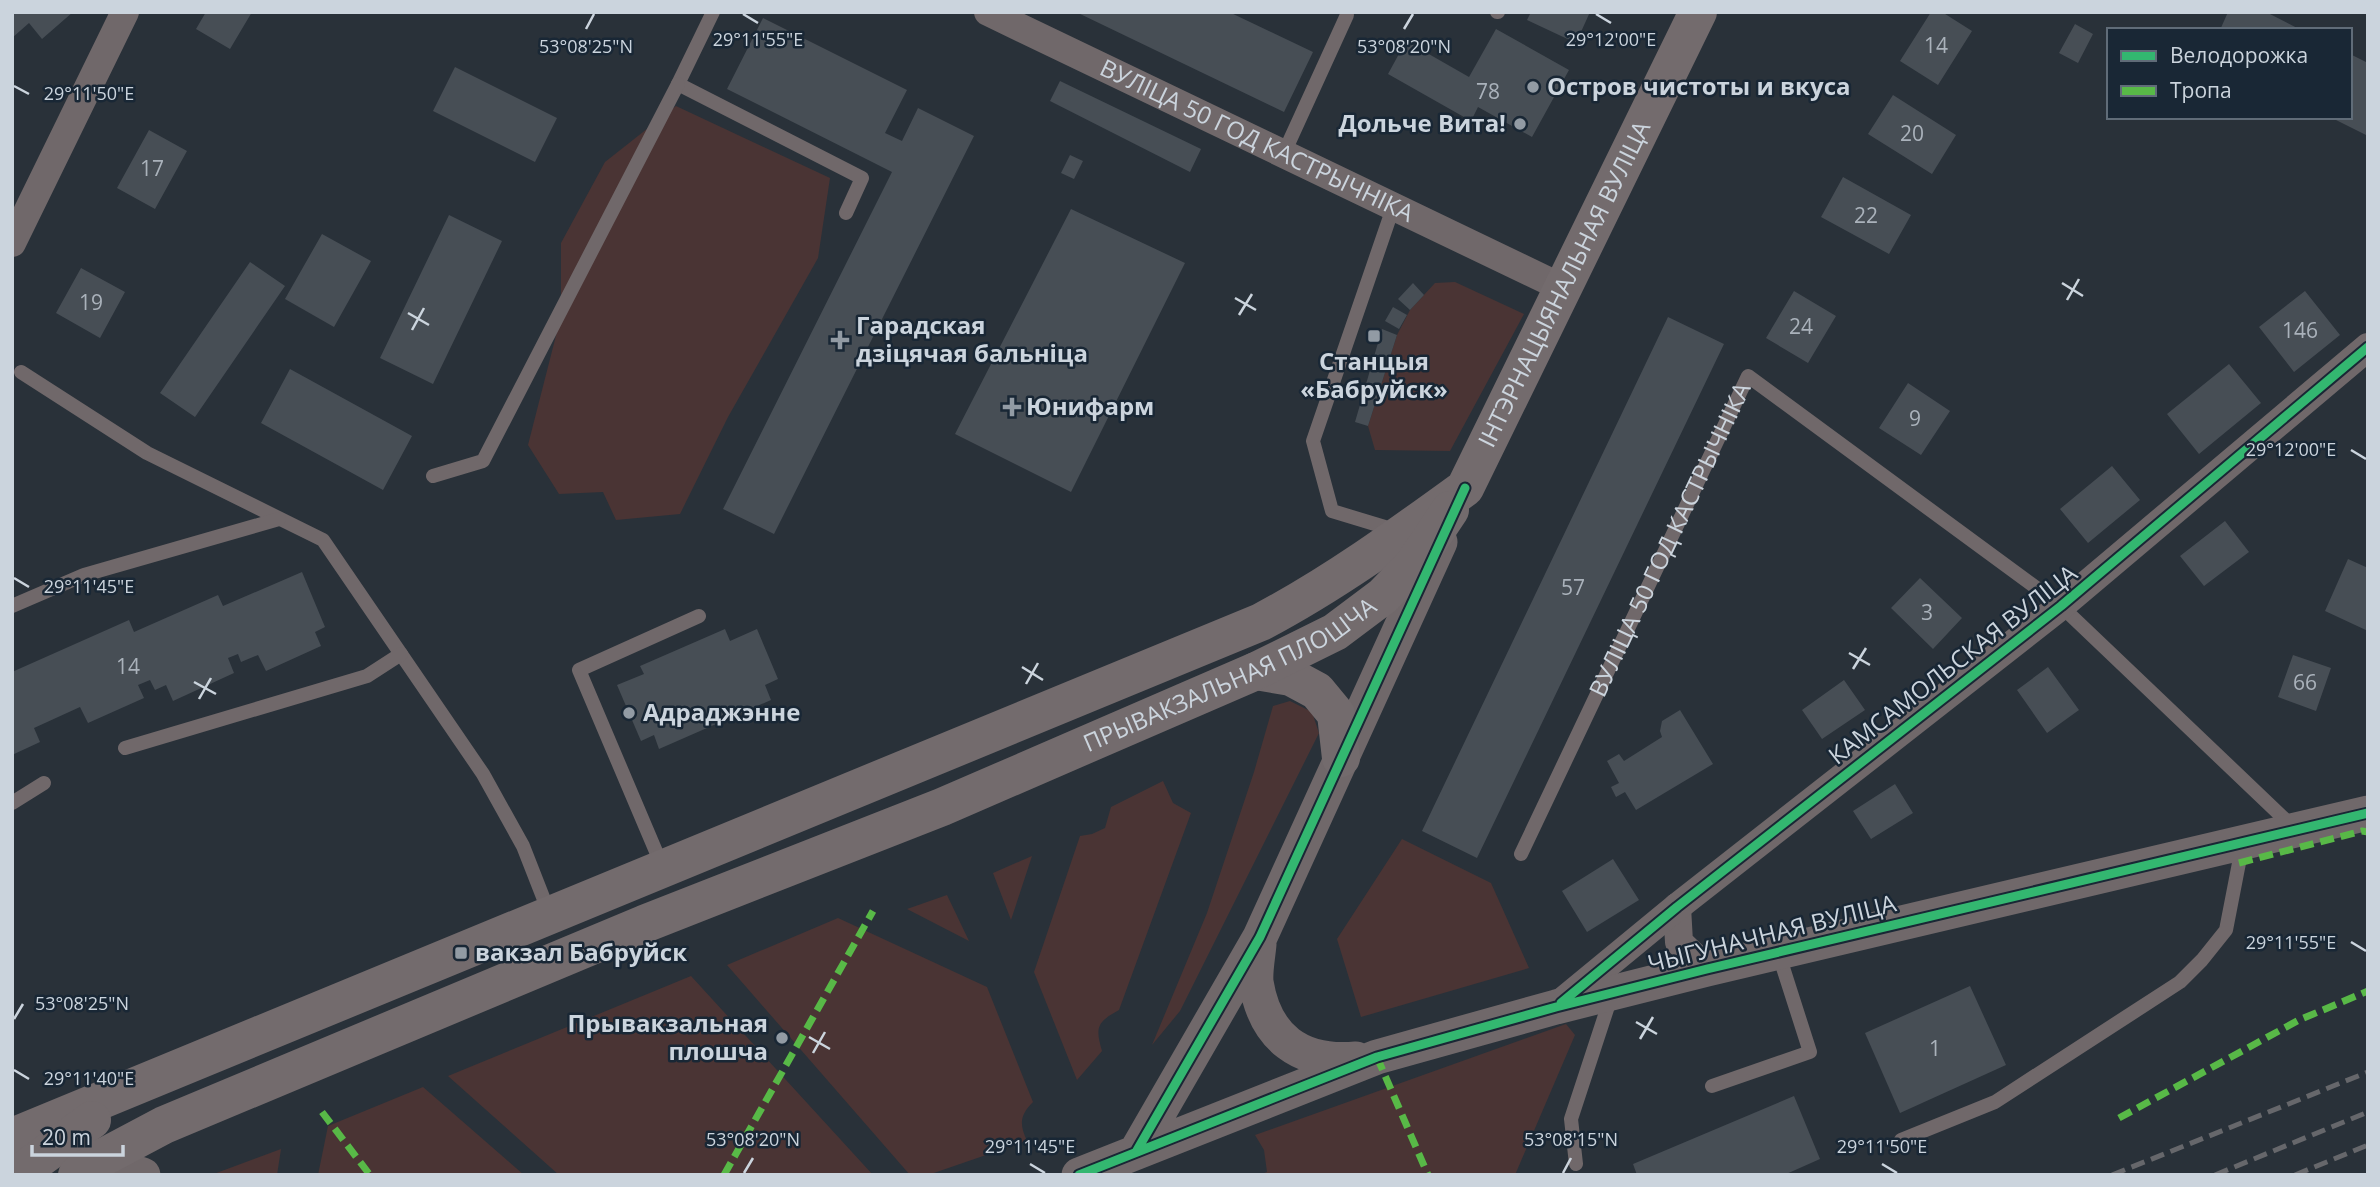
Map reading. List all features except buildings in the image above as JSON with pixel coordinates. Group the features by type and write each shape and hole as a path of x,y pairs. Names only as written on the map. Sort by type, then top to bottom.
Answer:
{"main road":[{"name":"ІНТЭРНАЦЫЯНАЛЬНАЯ ВУЛІЦА","path":"1404,533 1465,488 1698,12"},
{"name":"ПРЫВАКЗАЛЬНАЯ ПЛОШЧА","path":"87,1168 189,1114 643,924 942,807 1256,671 1335,632 1383,596 1414,564 1465,488"},
{"name":"ПРЫВАКЗАЛЬНАЯ ПЛОШЧА","path":"136,1088 1261,622 1305,599 1404,533"},
{"path":"1256,671 1291,677 1317,691 1336,714 1341,758"},
{"path":"12,1137 136,1088"},
{"path":"17,1175 136,1088"}],"street":[{"path":"12,243 125,12"},
{"name":"ВУЛІЦА 50 ГОД КАСТРЫЧНІКА","path":"988,12 1241,136 1284,153 1563,288"},
{"name":"КАМСАМОЛЬСКАЯ ВУЛІЦА","path":"1556,1007 1677,906 2061,606 2368,348"},
{"path":"1136,1152 1260,937 1465,488"},
{"name":"ЧЫГУНАЧНАЯ ВУЛІЦА","path":"1079,1175 1377,1057 1556,1007 1707,969 2368,814"},
{"path":"1677,906 1679,942 1707,969"},
{"path":"1260,937 1256,980 1266,1017 1275,1033 1289,1045 1312,1057 1338,1060 1377,1057"},
{"path":"87,1168 143,1175"}],"lane":[{"path":"433,476 482,461 713,12"},
{"path":"1284,153 1347,13"},
{"path":"678,84 862,178 846,213"},
{"path":"1394,205 1313,442 1332,511 1404,533"},
{"path":"21,372 147,453 323,540 483,774 523,846 550,916"},
{"name":"ВУЛІЦА 50 ГОД КАСТРЫЧНІКА","path":"1521,854 1748,376 2061,606 2296,830"},
{"path":"12,606 84,575 279,519"},
{"path":"664,869 579,670 699,616"},
{"path":"125,748 367,676 401,654"},
{"path":"12,803 44,783"},
{"path":"1901,1140 1995,1102 2180,982 2226,930 2239,863 2233,845"},
{"path":"1712,1086 1810,1052 1778,952"},
{"path":"1576,1164 1570,1119 1612,993"}],"shaded area":[{"path":"676,106 830,178 818,258 728,417 680,514 616,520 603,492 559,494 528,445 561,316 561,243 605,162"},
{"path":"1455,282 1524,314 1450,451 1375,450 1368,426 1397,335 1410,310 1435,283"},
{"path":"1290,701 1312,712 1319,733 1180,1011 1152,1045 1207,913 1273,706"},
{"path":"1163,781 1173,803 1191,813 1119,1010 1106,1018 1100,1026 1102,1051 1077,1080 1034,972 1080,836 1105,828 1111,807"},
{"path":"1402,839 1491,883 1529,968 1361,1017 1337,939"},
{"path":"1032,856 1011,920 993,873"},
{"path":"947,895 969,941 907,909"},
{"path":"838,918 987,987 1033,1102 1025,1111 1022,1120 1027,1141 928,1175 910,1175 727,965"},
{"path":"691,976 873,1175 559,1175 448,1076"},
{"path":"1566,1024 1575,1035 1515,1175 1259,1175 1267,1172 1264,1150 1255,1135"},
{"path":"423,1087 524,1175 318,1175 328,1126"},
{"path":"281,1149 277,1175 211,1175"}],"railway":[{"path":"2112,1175 2368,1072"},
{"path":"2215,1175 2368,1112"},
{"path":"2295,1175 2368,1145"}],"marked path":[{"path":"2239,863 2362,831 2368,832"},
{"path":"724,1175 873,911"},
{"path":"2119,1118 2299,1020 2368,991"},
{"path":"1377,1057 1428,1175"},
{"path":"322,1112 370,1175"}],"cycle path":[{"path":"1561,1003 1677,907 2061,606 2368,347"},
{"path":"1136,1152 1260,937 1465,488"},
{"path":"1079,1175 1377,1057 1556,1007 1707,969 2368,813"}],"place":[{"name":"Остров чистоты и вкуса","path":"1533,87"},
{"name":"Дольче Вита!","path":"1520,124"},
{"name":"Станцыя «Бабруйск»","path":"1374,336"},
{"name":"Гарадская дзіцячая бальніца","path":"840,340"},
{"name":"Юнифарм","path":"1012,407"},
{"name":"Адраджэнне","path":"629,713"},
{"name":"вакзал Бабруйск","path":"461,953"},
{"name":"Прывакзальная плошча","path":"782,1038"}]}
